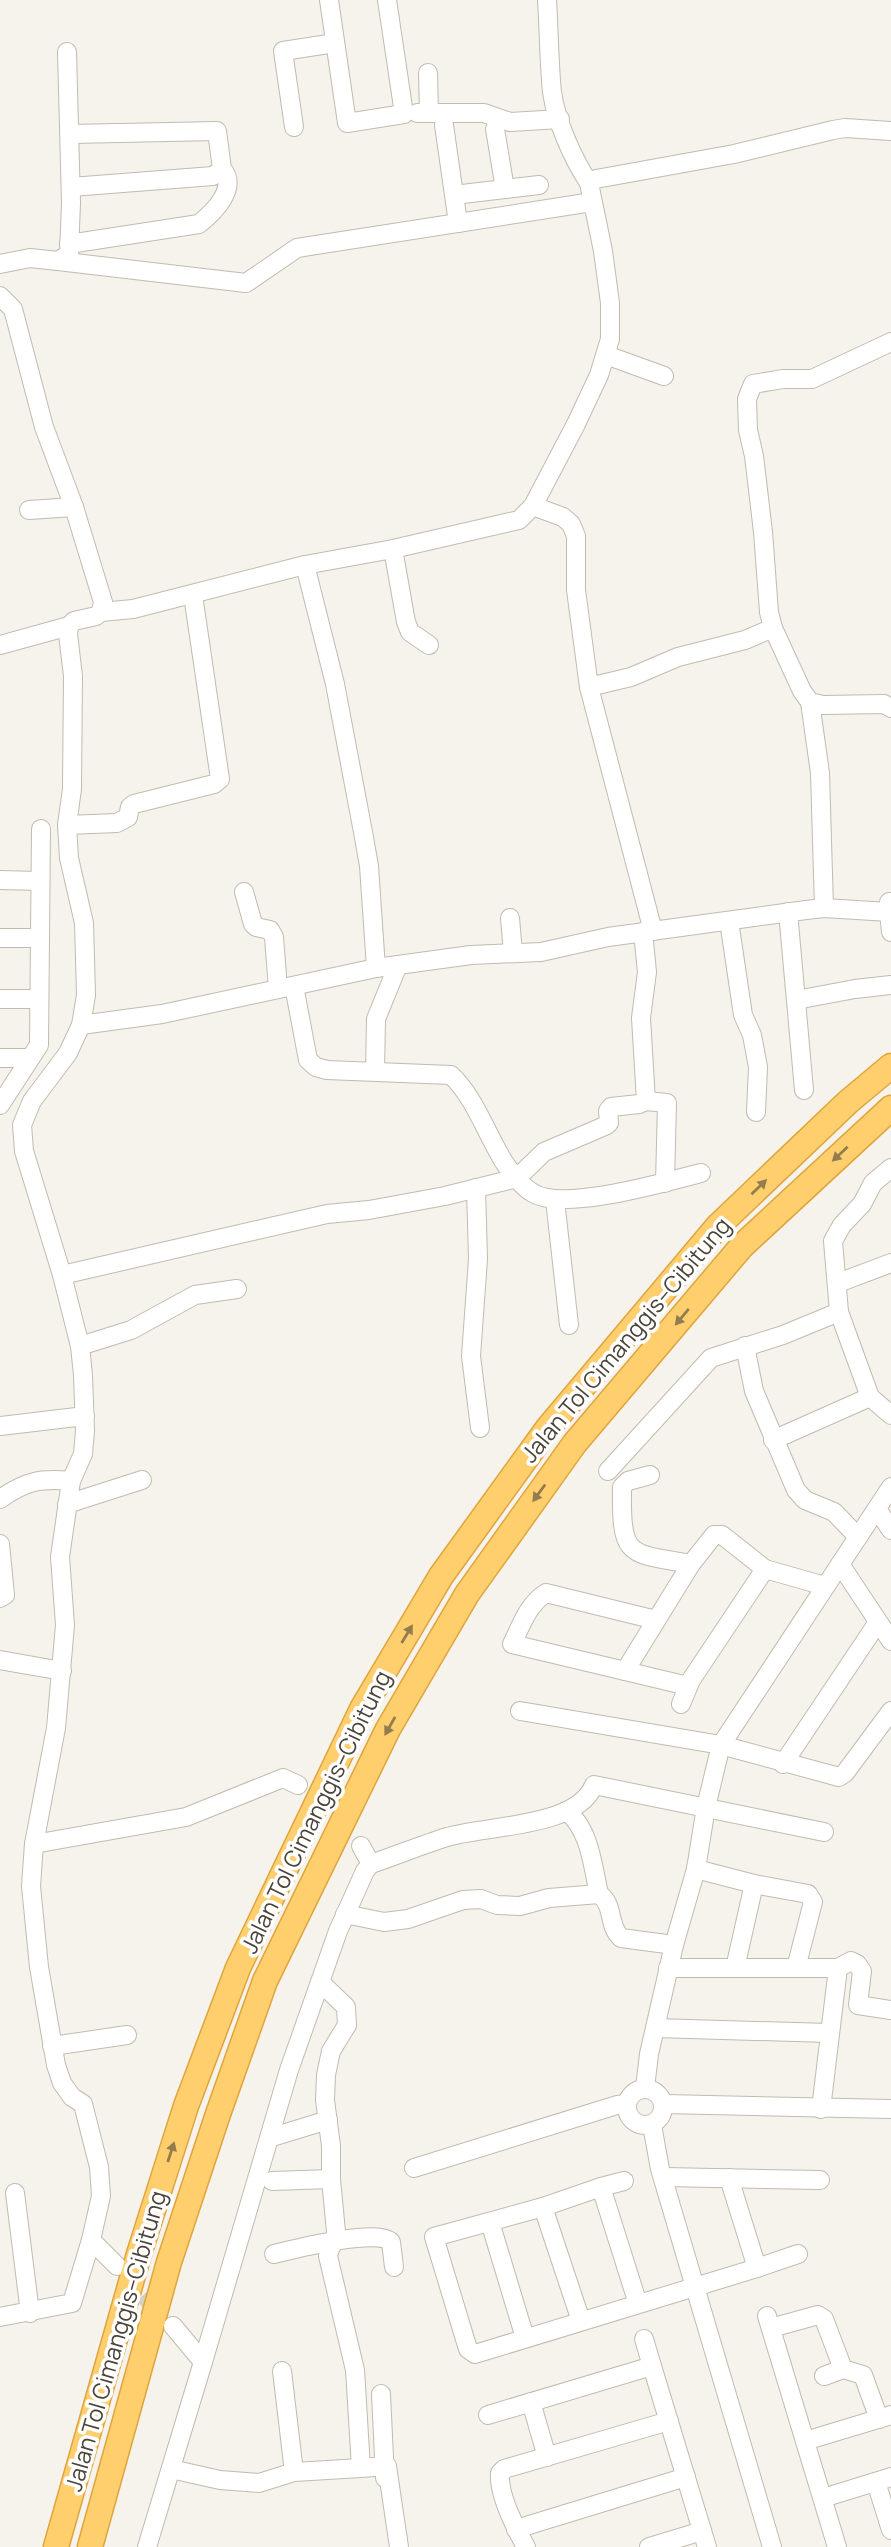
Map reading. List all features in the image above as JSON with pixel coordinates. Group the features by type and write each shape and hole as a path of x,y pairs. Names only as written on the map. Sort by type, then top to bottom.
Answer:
{"highway":[{"name":"Jalan Tol Cimanggis–Cibitung","path":"56,2547 139,2254 186,2106 238,1968 362,1709 441,1576 548,1428 718,1226 848,1102 891,1066"},
{"name":"Jalan Tol Cimanggis–Cibitung","path":"90,2547 169,2262 265,1981 388,1729 467,1594 575,1443 742,1246 891,1108"}],"street":[{"path":"329,0 347,123 404,114 387,0"},
{"path":"0,645 69,626 74,621 96,616 101,612 133,609 305,565 393,549 512,522 527,515 576,424 606,355 611,325 603,251 589,183 578,167 552,95 547,0"},
{"path":"294,127 284,51 335,43"},
{"path":"58,261 69,254 71,187 67,52"},
{"path":"428,73 430,117 454,195 458,223"},
{"path":"430,117 484,113 510,122 560,119"},
{"path":"589,183 596,179 734,154 833,130 845,128 891,131"},
{"path":"495,129 505,189"},
{"path":"69,134 217,131 222,169 228,182 224,196 210,216 199,224 69,244"},
{"path":"71,187 213,176 222,169"},
{"path":"454,195 538,184"},
{"path":"0,264 30,258 246,283 297,248 592,202"},
{"path":"0,296 13,309 44,427 74,506 103,602 101,612"},
{"path":"824,908 820,773 810,702 802,691 773,628 768,603 754,456 748,430 747,399 753,384 761,381 812,379 891,342"},
{"path":"606,355 664,376"},
{"path":"29,510 74,506"},
{"path":"533,506 563,517 571,524 576,536 576,590 589,687 648,931 641,1018 646,1101"},
{"path":"393,549 406,622 410,632 429,645"},
{"path":"305,565 335,684 367,855 376,968"},
{"path":"67,824 117,823 128,817 130,807 134,804 214,784 220,779 193,595"},
{"path":"0,2317 72,2303 101,2196 99,2167 83,2104 72,2096 62,2083 52,2046 39,1967 31,1886 34,1844 56,1728 62,1671 65,1625 60,1557 71,1481 83,1454 85,1416 80,1346 62,1275 24,1151 22,1125 32,1101 68,1053 81,1025 87,973 84,923 69,858 67,824 73,747 73,676 69,626"},
{"path":"589,687 631,677 678,657 745,640 773,628"},
{"path":"810,702 823,705 884,704 891,708"},
{"path":"0,1105 39,1045 41,829"},
{"path":"0,880 40,881"},
{"path":"244,892 253,924 270,930 274,937 308,1060 316,1067 327,1070 450,1075 463,1087 502,1161 532,1193 555,1200 630,1192 701,1173"},
{"path":"81,1025 162,1014 376,968 471,955 541,951 608,937 788,912 824,908 890,909 891,932"},
{"path":"788,912 804,1090"},
{"path":"510,918 513,953"},
{"path":"729,921 743,1015 752,1035 758,1067 756,1112"},
{"path":"0,938 40,938"},
{"path":"375,1071 376,1019 398,965"},
{"path":"796,1000 891,985"},
{"path":"0,999 39,999"},
{"path":"0,1058 30,1059"},
{"path":"62,1275 327,1214 369,1210 517,1178 544,1152 607,1125 611,1107 646,1101 667,1102 665,1183"},
{"path":"891,1168 873,1183 862,1204 842,1225 833,1241 839,1312 870,1397 891,1415"},
{"path":"476,1188 478,1259 471,1356 480,1428"},
{"path":"555,1200 569,1325"},
{"path":"838,1283 891,1264"},
{"path":"80,1346 131,1330 195,1295 237,1289"},
{"path":"608,1471 711,1358 783,1335 839,1312"},
{"path":"745,1346 754,1391 796,1490 805,1500 834,1512 858,1537"},
{"path":"773,1440 870,1397"},
{"path":"0,1426 85,1416"},
{"path":"650,1475 628,1481 622,1487 626,1541 630,1549 639,1555 691,1564"},
{"path":"0,1499 28,1483 44,1478 71,1481"},
{"path":"67,1504 142,1480"},
{"path":"645,2088 649,2053 668,1968 695,1869 721,1745 891,1487"},
{"path":"877,1508 891,1530"},
{"path":"625,1671 691,1564 708,1539 714,1535 722,1535 765,1569 825,1586"},
{"path":"0,1544 6,1587 5,1595 0,1598"},
{"path":"840,1564 891,1641"},
{"path":"681,1704 688,1686 765,1569"},
{"path":"656,1620 545,1593 530,1608 512,1644 688,1686"},
{"path":"783,1764 878,1622"},
{"path":"0,1660 62,1671"},
{"path":"520,1711 721,1745 783,1764 839,1777 845,1773 891,1711"},
{"path":"34,1844 186,1817 283,1778 298,1786"},
{"path":"147,2547 269,2138 320,1982 345,1914 371,1864 449,1836 549,1817 566,1811 584,1801 594,1785 824,1832"},
{"path":"566,1811 577,1819 582,1830 599,1894 609,1903 613,1926 621,1938 674,1945"},
{"path":"360,1846 371,1864"},
{"path":"695,1869 808,1894 813,1902 796,1968"},
{"path":"735,1968 754,1884"},
{"path":"345,1914 384,1922 408,1919 463,1900 481,1899 497,1905 520,1906 550,1898 599,1894"},
{"path":"668,1968 838,1968 851,1961 860,1966 862,1971 858,2005 891,2010"},
{"path":"821,2109 838,1968"},
{"path":"320,1982 346,2007 347,2016 347,2025 331,2051 326,2075 336,2240 329,2249 328,2256 355,2370 361,2468"},
{"path":"655,2028 829,2033"},
{"path":"52,2046 127,2035"},
{"path":"645,2088 658,2093 664,2104 662,2116 652,2125 639,2125 629,2117 627,2105 633,2093 645,2088"},
{"path":"664,2104 891,2109"},
{"path":"414,2168 617,2105 627,2105"},
{"path":"269,2138 328,2120"},
{"path":"652,2125 660,2169 772,2547"},
{"path":"664,2177 820,2180"},
{"path":"729,2178 757,2268"},
{"path":"272,2181 331,2179"},
{"path":"624,2181 543,2207 438,2235 434,2241 471,2353 525,2339 798,2254"},
{"path":"601,2187 638,2304"},
{"path":"15,2193 30,2313"},
{"path":"543,2207 581,2321"},
{"path":"490,2222 525,2339"},
{"path":"274,2254 336,2240 383,2237 388,2239 394,2267"},
{"path":"91,2240 117,2266"},
{"path":"837,2547 769,2322 818,2315 824,2319 843,2369"},
{"path":"173,2326 203,2362"},
{"path":"644,2339 704,2539 649,2547"},
{"path":"488,2415 652,2366"},
{"path":"805,2441 885,2417 863,2375 843,2369 824,2376"},
{"path":"282,2371 294,2472"},
{"path":"391,2547 387,2519 381,2394 398,2547"},
{"path":"531,2402 547,2457"},
{"path":"526,2547 516,2529 500,2484 500,2473 504,2469 669,2421"},
{"path":"171,2469 220,2480 259,2483 294,2472 387,2466"},
{"path":"516,2529 686,2477"},
{"path":"822,2498 883,2479 891,2530"}],"tunnel":[{"path":"125,2275 163,2316"}]}
